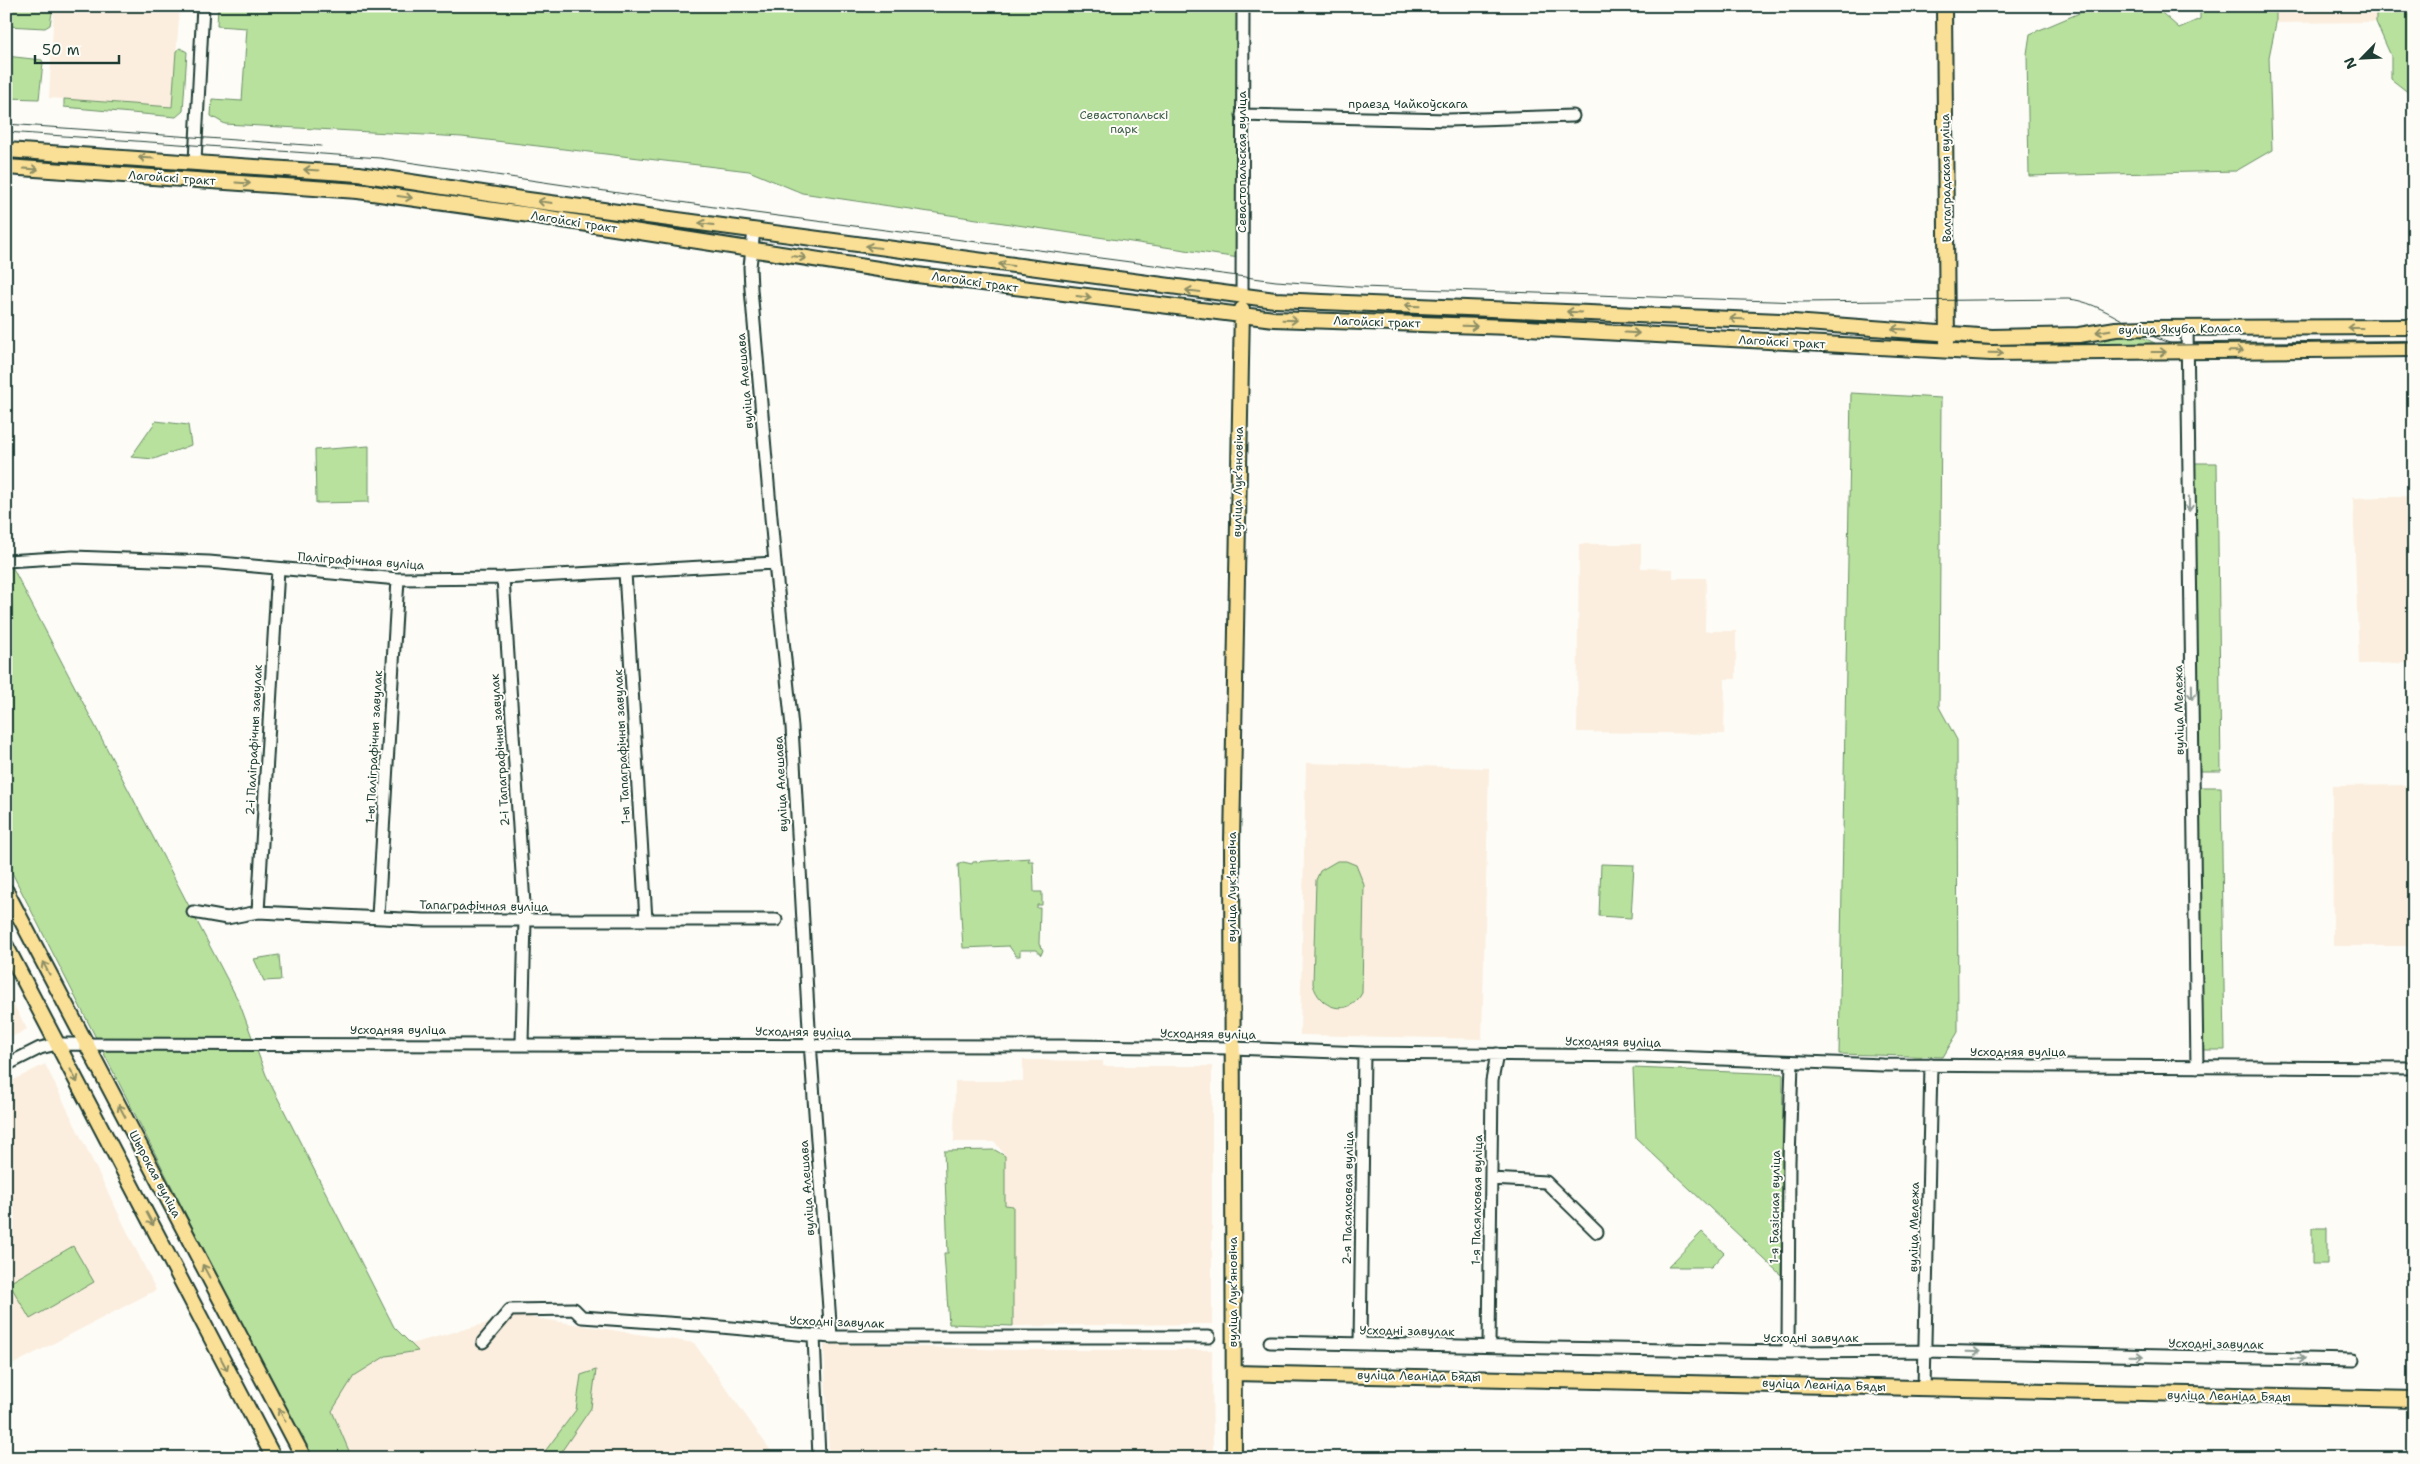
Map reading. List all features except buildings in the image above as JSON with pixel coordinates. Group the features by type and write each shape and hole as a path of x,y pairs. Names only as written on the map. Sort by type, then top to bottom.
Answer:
{"main road":[{"name":"Валгаградская вуліца","path":"1944,6 1948,350"},
{"name":"Лагойскі тракт","path":"6,150 195,161 359,174 528,200 1242,297 1275,300 1780,321 1947,334"},
{"path":"194,179 195,161"},
{"name":"Лагойскі тракт","path":"6,167 358,191 530,215 916,274 1242,317 1510,327 1948,350"},
{"name":"Севастопальская вуліца","path":"1242,297 1242,317"},
{"name":"вуліца Лукʼяновіча","path":"1234,1458 1232,743 1242,317"},
{"name":"вуліца Якуба Коласа","path":"1947,334 1992,337 2079,335 2116,329 2186,327 2414,327"},
{"name":"вуліца Якуба Коласа","path":"1948,350 1991,353 2414,349"},
{"name":"Шырокая вуліца","path":"6,891 304,1458"},
{"name":"Шырокая вуліца","path":"6,946 274,1458"},
{"name":"вуліца Леаніда Бяды","path":"1234,1373 1592,1379 1924,1389 2414,1399"}],"street":[{"path":"195,161 203,6"},
{"name":"Севастопальская вуліца","path":"1242,6 1242,297"},
{"name":"праезд Чайкоўскага","path":"1242,115 1448,120 1573,116"},
{"name":"вуліца Алешава","path":"754,230 751,250 751,289 774,563 792,736 810,1046 831,1337"},
{"name":"вуліца Мележа","path":"2186,327 2197,1067"},
{"name":"Паліграфічная вуліца","path":"6,561 73,557 209,562 398,579 503,578 774,563"},
{"name":"2-і Паліграфічны завулак","path":"258,912 278,569"},
{"name":"1-ы Тапаграфічны завулак","path":"625,572 646,920"},
{"name":"2-і Тапаграфічны завулак","path":"503,578 525,920 522,1043"},
{"name":"1-ы Паліграфічны завулак","path":"378,916 398,579"},
{"name":"Тапаграфічная вуліца","path":"193,912 228,918 258,912 378,916 424,920 776,920"},
{"name":"Усходняя вуліца","path":"6,1065 40,1048 57,1044 522,1043 1232,1048 1364,1053 1642,1056 1931,1066 2414,1068"},
{"name":"2-я Пасялковая вуліца","path":"1360,1344 1364,1053"},
{"name":"1-я Пасялковая вуліца","path":"1489,1346 1492,1081 1497,1054"},
{"name":"1-я Базісная вуліца","path":"1788,1352 1789,1161 1792,1062"},
{"name":"вуліца Мележа","path":"1924,1389 1931,1066"},
{"path":"1492,1179 1546,1182 1597,1232"},
{"name":"Усходні завулак","path":"483,1342 510,1310 574,1309 582,1317 831,1337 1209,1337"},
{"path":"814,1336 820,1458"},
{"name":"Усходні завулак","path":"1270,1342 1788,1352 1925,1351 2353,1360"}],"shaded area":[{"path":"54,6 180,6 172,107 49,98"},
{"path":"2276,6 2376,6 2376,22 2276,23"},
{"path":"2414,496 2414,663 2359,664 2353,498"},
{"path":"1579,544 1641,544 1641,568 1673,569 1673,578 1706,578 1705,631 1736,631 1736,679 1725,679 1724,734 1577,732"},
{"path":"1306,763 1489,768 1482,1039 1300,1035"},
{"path":"2414,785 2414,946 2333,946 2332,786"},
{"path":"6,991 27,1029 6,1040"},
{"path":"1023,1060 1103,1061 1103,1066 1212,1066 1212,1324 1013,1326 1013,1206 1005,1205 1005,1156 995,1142 954,1142 955,1081 1023,1081"},
{"path":"45,1064 156,1290 6,1368 6,1084"},
{"path":"517,1315 694,1343 776,1458 352,1458 332,1411 354,1376 403,1346"},
{"path":"843,1344 1010,1350 1212,1350 1213,1458 829,1458 824,1345"}],"green space":[{"path":"6,6 53,6 50,25 45,28 6,26"},
{"name":"Севастопальскі парк","path":"218,6 1242,6 1239,258 802,193 749,171 462,137 225,124 211,116 212,99 242,101 247,28 217,26"},
{"path":"2096,6 2154,6 2179,28 2200,19 2200,6 2276,6 2276,23 2269,57 2272,150 2236,171 2029,176 2027,54 2030,34"},
{"path":"2376,6 2414,6 2414,97 2391,79 2391,56 2376,22"},
{"path":"180,48 187,52 183,111 176,117 64,107 64,99 172,107 176,51"},
{"path":"6,56 42,60 39,99 6,98"},
{"path":"2137,335 2155,343 2023,346 2096,343 2114,337"},
{"path":"1851,393 1941,398 1939,707 1957,740 1958,1032 1943,1057 1839,1054"},
{"path":"156,421 188,425 191,445 154,459 131,457"},
{"path":"369,446 369,502 316,503 315,450"},
{"path":"2195,463 2217,463 2221,771 2199,771"},
{"path":"6,555 239,1002 266,1075 394,1327 418,1351 386,1356 354,1376 332,1411 352,1458 310,1458 6,861"},
{"path":"2199,787 2221,787 2225,1050 2203,1050"},
{"path":"1030,858 1028,861 1033,861 1034,892 1042,892 1042,905 1037,905 1037,908 1040,908 1039,944 1043,950 1041,955 1037,950 1020,950 1020,956 1016,956 1009,946 963,948 958,865 963,862 972,864 973,862"},
{"path":"1337,861 1346,861 1356,865 1364,885 1362,993 1350,1006 1342,1008 1328,1004 1321,999 1316,993 1313,984 1316,880 1320,871"},
{"path":"1601,864 1634,865 1631,918 1599,916"},
{"path":"279,955 281,980 264,981 254,959"},
{"path":"1633,1068 1783,1074 1781,1275 1636,1138"},
{"path":"995,1150 1005,1156 1005,1205 1013,1206 1013,1326 949,1324 944,1253 948,1253 944,1151"},
{"path":"2312,1228 2327,1228 2327,1264 2312,1264"},
{"path":"1702,1232 1724,1253 1711,1267 1668,1267"},
{"path":"73,1246 94,1282 30,1319 9,1283"},
{"path":"596,1370 591,1408 557,1458 540,1458 576,1410 581,1375"}],"tram line":[{"path":"6,124 321,146"},
{"path":"6,132 380,158 755,213 1276,281 1361,287 1800,302 2068,299 2094,306 2150,335 2177,345 2414,342"}]}
